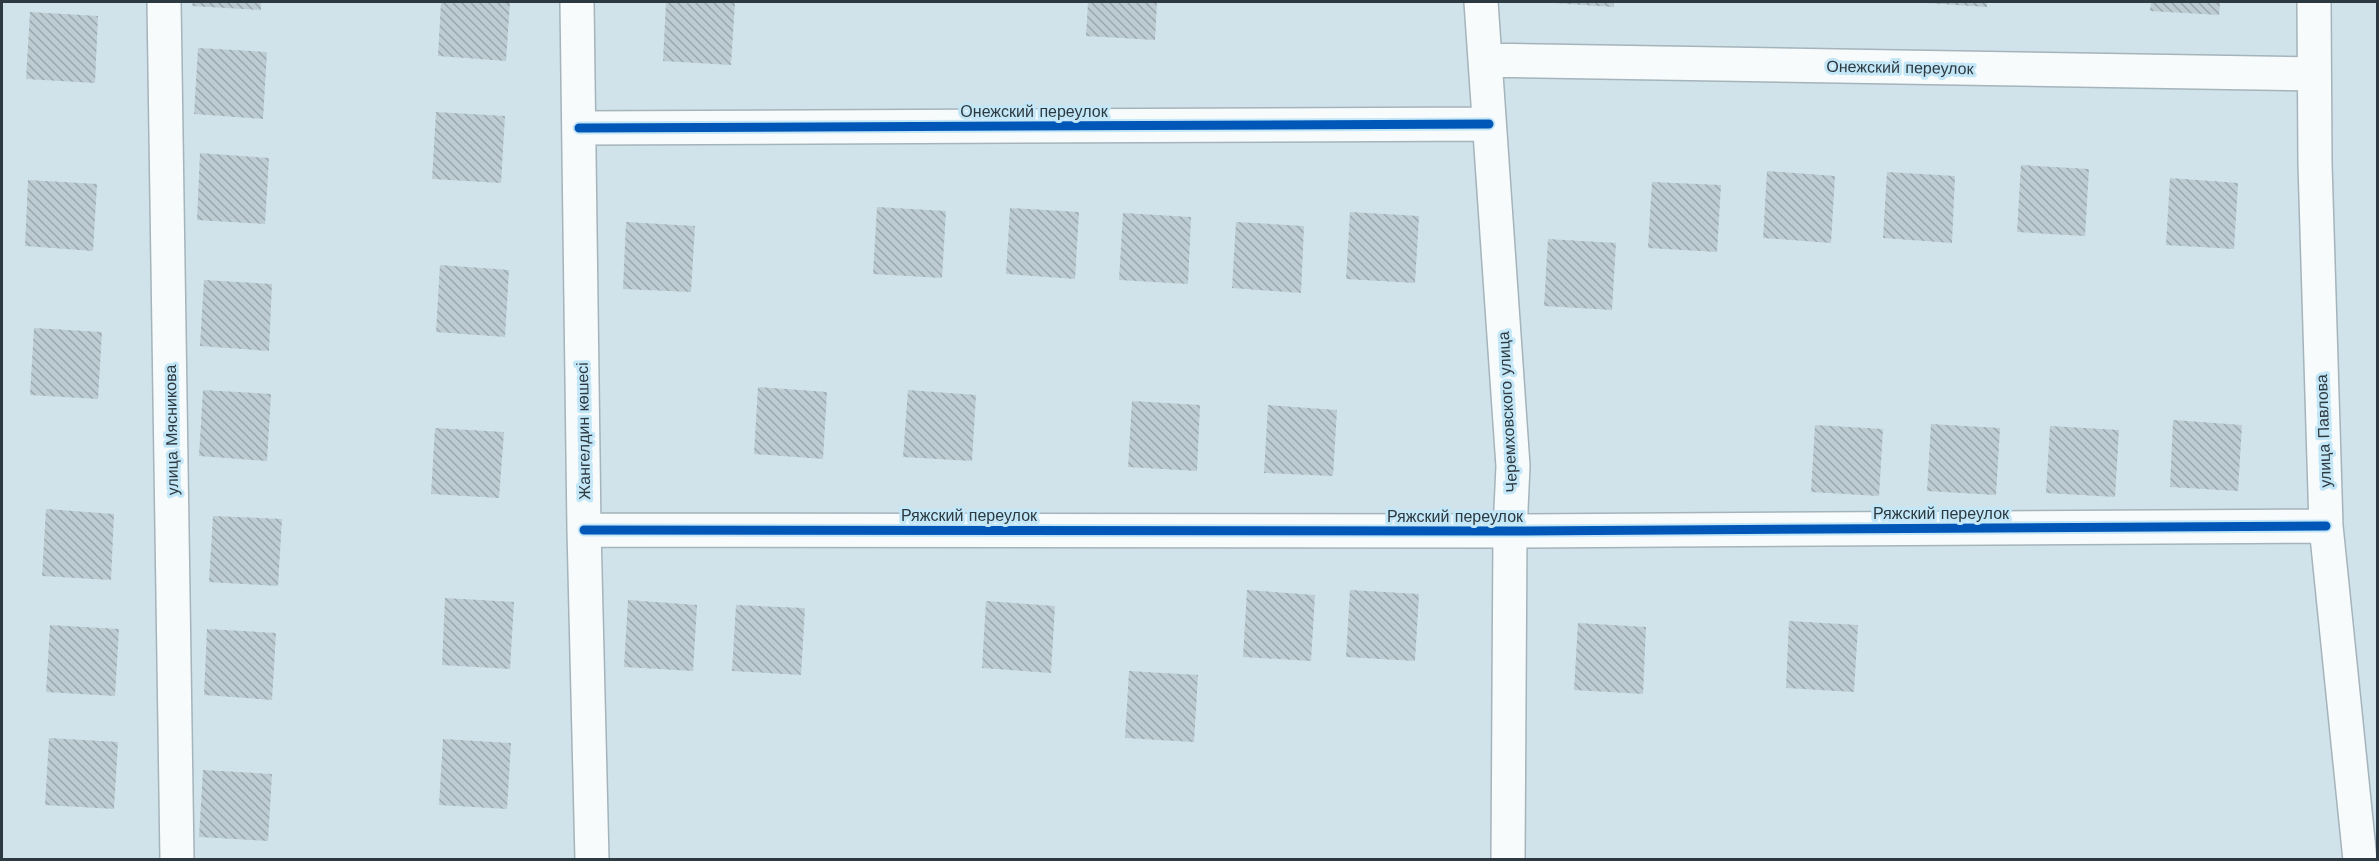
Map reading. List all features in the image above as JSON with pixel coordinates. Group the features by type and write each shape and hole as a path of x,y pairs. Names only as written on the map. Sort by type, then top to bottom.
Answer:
{"street":[{"name":"улица Мясникова","path":"164,2 177,860"},
{"name":"Жангелдин көшесі","path":"577,2 584,530 592,860"},
{"name":"Черемховского улица","path":"1481,2 1512,466 1508,860"},
{"name":"улица Павлова","path":"2314,2 2315,176 2326,526 2360,860"},
{"name":"Онежский переулок","path":"1485,60 2314,74"},
{"name":"Онежский переулок","path":"579,128 1490,124"},
{"name":"Ряжский переулок","path":"584,530 1510,531 2326,526"}],"building":[{"path":"193,2 261,2 261,10 192,6"},
{"path":"441,2 510,2 506,61 438,56"},
{"path":"666,2 735,2 731,65 663,61"},
{"path":"1088,2 1157,2 1155,40 1086,36"},
{"path":"1614,2 1614,7 1553,3"},
{"path":"1987,2 1987,7 1926,3"},
{"path":"2151,2 2220,2 2219,15 2150,11"},
{"path":"30,12 98,16 95,83 26,79"},
{"path":"198,48 267,52 263,119 194,114"},
{"path":"436,112 505,116 501,183 432,179"},
{"path":"200,153 269,158 265,224 197,220"},
{"path":"2021,165 2089,169 2085,236 2017,232"},
{"path":"1767,171 1835,176 1831,243 1763,238"},
{"path":"1887,172 1955,176 1952,243 1883,238"},
{"path":"2170,178 2238,183 2234,249 2166,245"},
{"path":"28,180 97,184 93,251 25,246"},
{"path":"1652,182 1721,185 1717,252 1648,248"},
{"path":"877,207 946,211 942,278 873,274"},
{"path":"1010,208 1079,212 1075,279 1006,274"},
{"path":"1350,212 1419,216 1415,283 1346,279"},
{"path":"1123,213 1191,217 1188,284 1119,280"},
{"path":"626,222 695,226 691,292 623,289"},
{"path":"1236,222 1304,226 1301,293 1232,288"},
{"path":"1548,239 1616,243 1612,310 1544,306"},
{"path":"440,265 509,270 505,337 436,332"},
{"path":"204,280 272,284 269,351 200,346"},
{"path":"34,328 102,332 98,399 30,395"},
{"path":"758,387 827,392 823,459 754,454"},
{"path":"203,390 271,394 267,461 199,456"},
{"path":"908,390 976,395 972,461 903,457"},
{"path":"1132,401 1200,405 1197,471 1128,467"},
{"path":"1268,405 1337,410 1333,476 1264,473"},
{"path":"2173,420 2242,425 2238,491 2170,487"},
{"path":"1931,424 2000,428 1996,495 1927,491"},
{"path":"1815,425 1883,429 1879,496 1811,492"},
{"path":"2050,426 2119,430 2115,497 2046,493"},
{"path":"435,428 504,432 499,498 431,494"},
{"path":"46,509 114,514 111,580 42,576"},
{"path":"213,516 282,519 278,586 209,582"},
{"path":"1247,590 1315,595 1311,661 1243,657"},
{"path":"1350,590 1419,594 1415,661 1346,657"},
{"path":"445,598 514,602 510,669 442,665"},
{"path":"628,600 697,605 693,671 624,667"},
{"path":"986,601 1055,606 1051,673 982,668"},
{"path":"736,605 805,608 801,675 732,671"},
{"path":"1789,621 1858,625 1854,692 1786,688"},
{"path":"1578,623 1646,627 1643,694 1574,690"},
{"path":"50,625 119,629 115,696 46,692"},
{"path":"207,629 276,633 272,700 204,695"},
{"path":"1129,671 1198,675 1194,742 1125,738"},
{"path":"49,738 118,742 114,809 45,805"},
{"path":"443,739 511,743 507,809 439,805"},
{"path":"203,770 272,774 268,841 199,837"}],"cycle path":[{"path":"579,128 1489,124"},
{"path":"584,530 1510,531 2326,526"}]}
